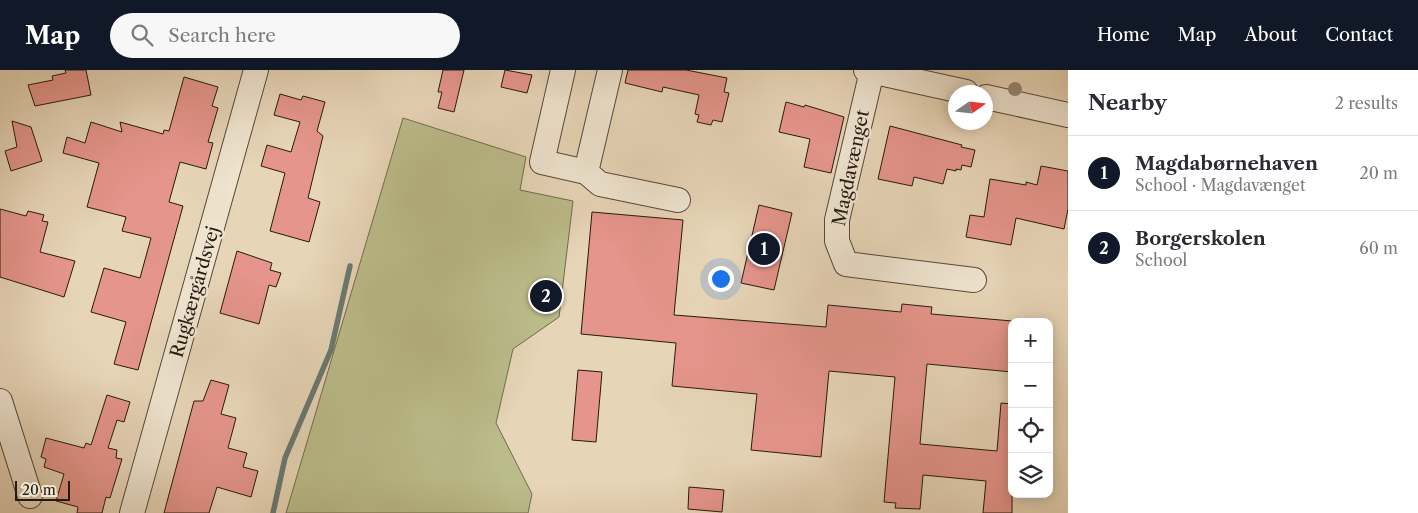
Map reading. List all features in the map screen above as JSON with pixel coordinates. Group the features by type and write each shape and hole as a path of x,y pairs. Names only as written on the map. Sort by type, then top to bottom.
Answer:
{"street":[{"name":"Rugkærgårdsvej","path":"132,513 256,70"},
{"path":"563,70 542,162 586,172 600,184 678,200"},
{"path":"586,172 610,70"},
{"path":"869,71 948,88"},
{"name":"Magdavænget","path":"869,71 836,220 837,241 846,264 974,280"},
{"path":"993,99 1068,115"},
{"path":"0,401 30,496"}],"green space":[{"path":"403,118 526,157 520,190 573,201 559,317 513,349 496,423 532,494 528,513 286,513"}],"building":[{"path":"65,70 86,70 91,95 35,106 28,85 53,80 52,76 66,73"},
{"path":"443,70 464,70 454,112 438,108 442,92 438,92"},
{"path":"505,70 532,75 527,93 501,87"},
{"path":"628,70 686,70 727,78 724,92 729,93 722,122 713,120 711,125 697,122 699,115 695,114 699,95 663,87 662,92 625,83"},
{"path":"184,77 218,87 212,106 218,108 208,142 213,143 206,169 180,162 169,202 183,206 138,370 114,364 126,322 91,312 104,268 140,278 151,238 122,231 126,217 87,207 99,163 63,153 67,137 85,143 91,122 122,132 120,122 163,134 164,130 169,131"},
{"path":"280,94 301,100 303,96 325,102 317,131 323,136 308,198 320,202 309,242 270,231 285,173 261,166 267,145 291,152 300,122 274,115"},
{"path":"786,102 804,107 805,105 844,117 831,173 804,167 810,139 779,132"},
{"path":"12,121 31,127 42,161 11,171 5,151 17,147"},
{"path":"890,126 975,150 971,167 962,165 961,170 956,169 956,171 947,169 943,184 914,177 912,186 878,179"},
{"path":"1041,166 1068,171 1068,209 1064,229 1016,218 1011,245 966,237 970,215 984,217 990,179 1026,185 1026,182 1037,185"},
{"path":"759,205 792,213 774,290 741,283"},
{"path":"0,209 26,216 28,211 44,215 42,221 48,222 40,252 75,261 64,297 0,277"},
{"path":"592,212 683,220 674,315 826,327 828,305 901,312 902,304 932,307 931,314 1008,321 1008,372 927,364 920,444 997,451 1001,403 1008,404 1008,498 1012,498 1012,513 983,513 986,481 923,475 920,509 895,508 896,503 884,502 895,377 829,371 821,457 751,450 757,394 672,386 676,343 581,334"},
{"path":"237,251 272,263 270,270 281,273 276,287 269,285 259,324 220,313"},
{"path":"578,370 602,372 596,442 572,440"},
{"path":"211,380 229,385 221,414 236,418 228,448 247,453 243,467 258,471 251,497 217,487 209,513 164,513 194,401 203,401"},
{"path":"107,395 130,402 124,422 117,420 108,448 117,450 116,458 122,459 110,498 106,497 102,513 77,513 78,507 56,501 64,474 44,467 46,459 41,457 46,438 84,448 86,443 91,445"},
{"path":"689,487 724,490 722,512 688,509"}],"waterway":[{"path":"273,513 285,458 331,350 350,266"}],"place":[{"name":"Magdabørnehaven","path":"764,249"},
{"name":"Borgerskolen","path":"546,296"}]}
